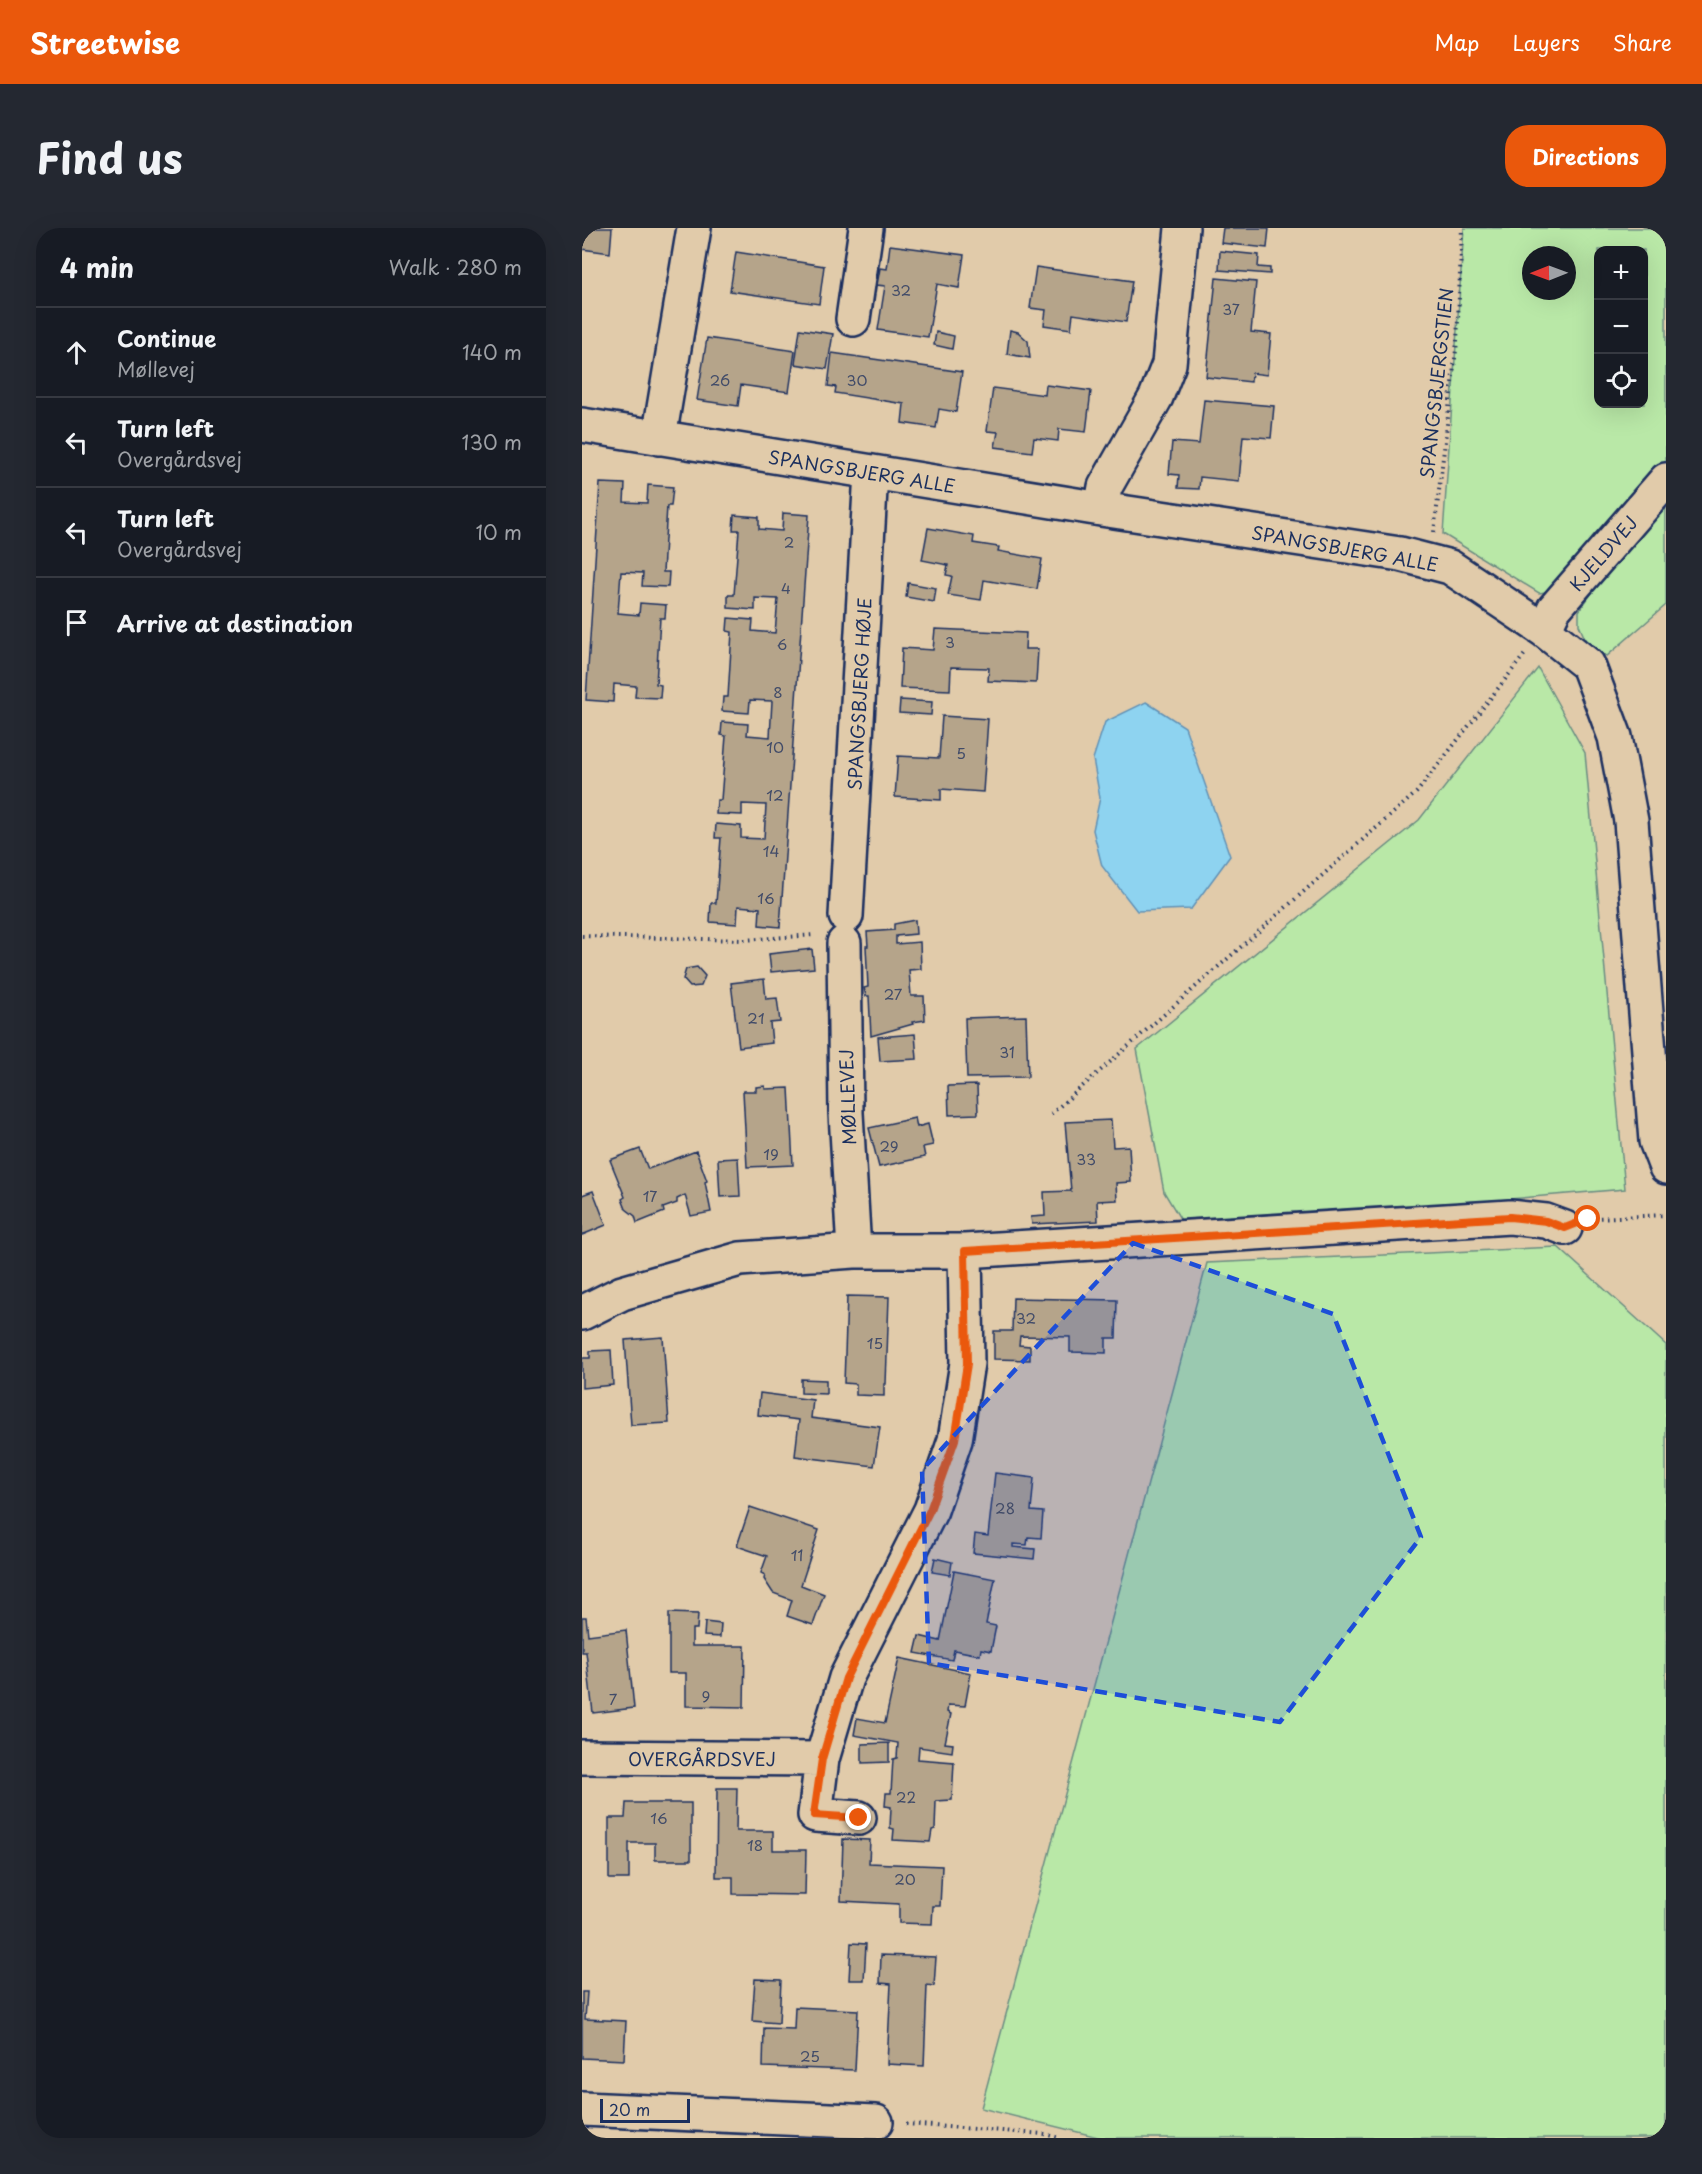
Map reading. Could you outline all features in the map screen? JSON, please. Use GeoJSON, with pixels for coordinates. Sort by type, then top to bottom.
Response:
{"type":"FeatureCollection","features":[{"type":"Feature","properties":{"kind":"street"},"geometry":{"type":"LineString","coordinates":[[659,438],[694,228]]}},
{"type":"Feature","properties":{"kind":"street"},"geometry":{"type":"LineString","coordinates":[[853,319],[866,228]]}},
{"type":"Feature","properties":{"kind":"street"},"geometry":{"type":"LineString","coordinates":[[1101,509],[1105,487],[1156,397],[1168,364],[1182,228]]}},
{"type":"Feature","properties":{"kind":"street","name":"SPANGSBJERG ALLE"},"geometry":{"type":"LineString","coordinates":[[582,425],[1101,509],[1400,554],[1450,567],[1544,630],[1588,665],[1615,737],[1631,821],[1656,1141],[1666,1167]]}},
{"type":"Feature","properties":{"kind":"street","name":"SPANGSBJERG HØJE"},"geometry":{"type":"LineString","coordinates":[[838,931],[872,472]]}},
{"type":"Feature","properties":{"kind":"street","name":"KJELDVEJ"},"geometry":{"type":"LineString","coordinates":[[1544,630],[1554,609],[1666,480]]}},
{"type":"Feature","properties":{"kind":"street","name":"MØLLEVEJ"},"geometry":{"type":"LineString","coordinates":[[838,931],[854,1251]]}},
{"type":"Feature","properties":{"kind":"street"},"geometry":{"type":"LineString","coordinates":[[582,1313],[622,1293],[740,1259],[854,1251],[965,1251],[1510,1217],[1546,1221],[1565,1228]]}},
{"type":"Feature","properties":{"kind":"street"},"geometry":{"type":"LineString","coordinates":[[859,1818],[814,1815],[822,1759],[846,1678],[930,1510],[955,1440],[967,1364],[965,1251]]}},
{"type":"Feature","properties":{"kind":"street","name":"OVERGÅRDSVEJ"},"geometry":{"type":"LineString","coordinates":[[582,1757],[822,1759]]}},
{"type":"Feature","properties":{"kind":"street"},"geometry":{"type":"LineString","coordinates":[[582,2109],[876,2122]]}},
{"type":"Feature","properties":{"kind":"path","name":"SPANGSBJERGSTIEN"},"geometry":{"type":"LineString","coordinates":[[1433,541],[1457,342],[1462,228]]}},
{"type":"Feature","properties":{"kind":"path"},"geometry":{"type":"LineString","coordinates":[[1051,1114],[1417,792],[1544,630]]}},
{"type":"Feature","properties":{"kind":"path"},"geometry":{"type":"LineString","coordinates":[[582,936],[744,940],[838,931]]}},
{"type":"Feature","properties":{"kind":"path"},"geometry":{"type":"LineString","coordinates":[[1565,1228],[1588,1219],[1666,1215]]}},
{"type":"Feature","properties":{"kind":"path"},"geometry":{"type":"LineString","coordinates":[[876,2122],[1044,2134],[1060,2138]]}},
{"type":"Feature","properties":{"kind":"highlighted area"},"geometry":{"type":"Polygon","coordinates":[[[1133,1243],[1333,1314],[1421,1537],[1280,1722],[929,1663],[922,1470],[1133,1243]]]}},
{"type":"Feature","properties":{"kind":"green space"},"geometry":{"type":"Polygon","coordinates":[[[1464,228],[1666,228],[1666,465],[1552,591],[1539,593],[1443,534],[1464,228]]]}},
{"type":"Feature","properties":{"kind":"green space"},"geometry":{"type":"Polygon","coordinates":[[[1666,504],[1666,605],[1607,656],[1589,648],[1579,625],[1579,611],[1606,573],[1666,504]]]}},
{"type":"Feature","properties":{"kind":"green space"},"geometry":{"type":"Polygon","coordinates":[[[1538,668],[1585,753],[1625,1189],[1185,1227],[1164,1192],[1137,1049],[1419,820],[1538,668]]]}},
{"type":"Feature","properties":{"kind":"green space"},"geometry":{"type":"Polygon","coordinates":[[[1558,1247],[1666,1345],[1666,2138],[1102,2138],[981,2108],[1207,1263],[1558,1247]]]}},
{"type":"Feature","properties":{"kind":"water"},"geometry":{"type":"Polygon","coordinates":[[[1146,702],[1185,727],[1230,856],[1191,909],[1137,911],[1102,866],[1093,830],[1100,798],[1093,759],[1105,722],[1146,702]]]}},
{"type":"Feature","properties":{"kind":"building"},"geometry":{"type":"Polygon","coordinates":[[[582,228],[612,228],[610,253],[582,249],[582,228]]]}},
{"type":"Feature","properties":{"kind":"building"},"geometry":{"type":"Polygon","coordinates":[[[1223,228],[1269,228],[1267,248],[1221,243],[1223,228]]]}},
{"type":"Feature","properties":{"kind":"building"},"geometry":{"type":"Polygon","coordinates":[[[890,245],[964,255],[959,288],[937,284],[928,337],[878,330],[885,286],[877,285],[880,268],[887,269],[890,245]]]}},
{"type":"Feature","properties":{"kind":"building"},"geometry":{"type":"Polygon","coordinates":[[[1220,251],[1259,255],[1258,267],[1270,268],[1270,274],[1219,270],[1220,251]]]}},
{"type":"Feature","properties":{"kind":"building"},"geometry":{"type":"Polygon","coordinates":[[[736,252],[824,266],[819,304],[730,291],[736,252]]]}},
{"type":"Feature","properties":{"kind":"building"},"geometry":{"type":"Polygon","coordinates":[[[1036,267],[1132,281],[1126,322],[1073,314],[1071,329],[1044,325],[1046,310],[1030,308],[1036,267]]]}},
{"type":"Feature","properties":{"kind":"building"},"geometry":{"type":"Polygon","coordinates":[[[1216,278],[1256,282],[1251,332],[1271,334],[1267,375],[1252,373],[1251,382],[1206,377],[1216,278]]]}},
{"type":"Feature","properties":{"kind":"building"},"geometry":{"type":"Polygon","coordinates":[[[800,329],[833,334],[827,369],[795,364],[800,329]]]}},
{"type":"Feature","properties":{"kind":"building"},"geometry":{"type":"Polygon","coordinates":[[[1010,330],[1018,332],[1028,341],[1030,358],[1007,354],[1010,330]]]}},
{"type":"Feature","properties":{"kind":"building"},"geometry":{"type":"Polygon","coordinates":[[[936,332],[954,336],[952,349],[934,345],[936,332]]]}},
{"type":"Feature","properties":{"kind":"building"},"geometry":{"type":"Polygon","coordinates":[[[707,338],[795,351],[789,392],[741,385],[738,406],[697,400],[707,338]]]}},
{"type":"Feature","properties":{"kind":"building"},"geometry":{"type":"Polygon","coordinates":[[[832,353],[962,372],[956,412],[939,409],[936,428],[902,423],[904,404],[835,393],[836,387],[828,386],[832,353]]]}},
{"type":"Feature","properties":{"kind":"building"},"geometry":{"type":"Polygon","coordinates":[[[1046,385],[1091,391],[1086,432],[1059,429],[1058,441],[1034,438],[1032,452],[995,447],[998,432],[987,431],[993,388],[1045,395],[1046,385]]]}},
{"type":"Feature","properties":{"kind":"building"},"geometry":{"type":"Polygon","coordinates":[[[1204,400],[1274,406],[1271,438],[1243,436],[1239,481],[1200,477],[1199,489],[1178,488],[1179,475],[1169,474],[1172,442],[1199,444],[1204,400]]]}},
{"type":"Feature","properties":{"kind":"building"},"geometry":{"type":"Polygon","coordinates":[[[600,483],[625,484],[624,502],[647,503],[648,485],[673,487],[671,506],[667,506],[663,572],[669,572],[668,587],[642,586],[643,573],[621,572],[618,613],[639,615],[640,603],[666,605],[665,618],[660,618],[656,684],[661,685],[660,698],[635,697],[636,686],[614,684],[613,702],[586,700],[600,483]]]}},
{"type":"Feature","properties":{"kind":"building"},"geometry":{"type":"Polygon","coordinates":[[[783,513],[809,515],[780,927],[759,925],[760,908],[738,906],[737,924],[710,922],[711,903],[716,903],[721,838],[715,838],[716,824],[741,826],[741,838],[764,839],[766,805],[742,804],[742,815],[716,814],[717,800],[721,800],[726,736],[721,735],[722,722],[748,724],[747,735],[770,737],[772,701],[750,700],[749,713],[722,711],[723,697],[728,697],[732,632],[727,631],[728,618],[753,620],[752,631],[775,633],[778,599],[755,598],[755,610],[728,608],[728,595],[734,595],[739,530],[733,530],[734,515],[759,517],[759,529],[782,531],[783,513]]]}},
{"type":"Feature","properties":{"kind":"building"},"geometry":{"type":"Polygon","coordinates":[[[928,528],[974,536],[973,543],[999,547],[998,551],[1042,559],[1037,589],[984,580],[981,600],[948,595],[952,576],[946,575],[948,565],[922,560],[928,528]]]}},
{"type":"Feature","properties":{"kind":"building"},"geometry":{"type":"Polygon","coordinates":[[[908,583],[936,588],[934,602],[906,597],[908,583]]]}},
{"type":"Feature","properties":{"kind":"building"},"geometry":{"type":"Polygon","coordinates":[[[935,629],[1026,633],[1025,649],[1038,649],[1036,683],[988,681],[989,668],[951,667],[950,690],[900,688],[902,648],[933,650],[935,629]]]}},
{"type":"Feature","properties":{"kind":"building"},"geometry":{"type":"Polygon","coordinates":[[[900,700],[932,702],[931,715],[899,713],[900,700]]]}},
{"type":"Feature","properties":{"kind":"building"},"geometry":{"type":"Polygon","coordinates":[[[942,716],[988,719],[983,792],[941,789],[941,800],[895,797],[898,756],[939,758],[942,716]]]}},
{"type":"Feature","properties":{"kind":"building"},"geometry":{"type":"Polygon","coordinates":[[[915,920],[916,934],[896,936],[896,944],[920,942],[921,969],[909,970],[911,996],[924,996],[925,1020],[871,1036],[869,996],[866,996],[864,988],[868,987],[867,932],[894,930],[894,924],[915,920]]]}},
{"type":"Feature","properties":{"kind":"building"},"geometry":{"type":"Polygon","coordinates":[[[812,949],[814,968],[771,972],[769,954],[812,949]]]}},
{"type":"Feature","properties":{"kind":"building"},"geometry":{"type":"Polygon","coordinates":[[[697,967],[705,976],[701,986],[690,987],[683,979],[686,969],[697,967]]]}},
{"type":"Feature","properties":{"kind":"building"},"geometry":{"type":"Polygon","coordinates":[[[764,979],[766,999],[777,998],[780,1022],[770,1023],[772,1043],[739,1047],[731,983],[764,979]]]}},
{"type":"Feature","properties":{"kind":"building"},"geometry":{"type":"Polygon","coordinates":[[[1026,1016],[1028,1077],[967,1078],[965,1018],[1026,1016]]]}},
{"type":"Feature","properties":{"kind":"building"},"geometry":{"type":"Polygon","coordinates":[[[915,1034],[917,1059],[880,1061],[878,1037],[915,1034]]]}},
{"type":"Feature","properties":{"kind":"building"},"geometry":{"type":"Polygon","coordinates":[[[977,1085],[978,1114],[949,1115],[948,1086],[977,1085]]]}},
{"type":"Feature","properties":{"kind":"building"},"geometry":{"type":"Polygon","coordinates":[[[765,1086],[765,1089],[789,1088],[793,1165],[747,1167],[743,1091],[756,1091],[756,1087],[765,1086]]]}},
{"type":"Feature","properties":{"kind":"building"},"geometry":{"type":"Polygon","coordinates":[[[915,1118],[917,1127],[928,1124],[933,1145],[923,1147],[925,1157],[879,1167],[869,1128],[915,1118]]]}},
{"type":"Feature","properties":{"kind":"building"},"geometry":{"type":"Polygon","coordinates":[[[1111,1120],[1113,1147],[1129,1146],[1131,1182],[1116,1183],[1117,1200],[1097,1201],[1098,1221],[1032,1224],[1031,1217],[1045,1216],[1044,1192],[1071,1191],[1065,1122],[1111,1120]]]}},
{"type":"Feature","properties":{"kind":"building"},"geometry":{"type":"Polygon","coordinates":[[[640,1149],[648,1169],[696,1151],[707,1181],[705,1182],[711,1212],[691,1216],[685,1195],[677,1199],[677,1203],[663,1208],[664,1212],[637,1223],[635,1216],[626,1209],[622,1199],[625,1197],[610,1160],[640,1149]]]}},
{"type":"Feature","properties":{"kind":"building"},"geometry":{"type":"Polygon","coordinates":[[[738,1158],[740,1196],[720,1197],[718,1159],[738,1158]]]}},
{"type":"Feature","properties":{"kind":"building"},"geometry":{"type":"Polygon","coordinates":[[[593,1191],[606,1225],[582,1235],[582,1195],[593,1191]]]}},
{"type":"Feature","properties":{"kind":"building"},"geometry":{"type":"Polygon","coordinates":[[[847,1296],[889,1297],[884,1396],[856,1395],[856,1384],[844,1383],[847,1296]]]}},
{"type":"Feature","properties":{"kind":"building"},"geometry":{"type":"Polygon","coordinates":[[[1013,1298],[1117,1300],[1116,1338],[1106,1338],[1106,1353],[1070,1352],[1070,1337],[1020,1336],[1019,1345],[1030,1346],[1030,1360],[994,1359],[994,1331],[1012,1331],[1013,1298]]]}},
{"type":"Feature","properties":{"kind":"building"},"geometry":{"type":"Polygon","coordinates":[[[663,1337],[669,1423],[631,1425],[625,1340],[663,1337]]]}},
{"type":"Feature","properties":{"kind":"building"},"geometry":{"type":"Polygon","coordinates":[[[611,1350],[613,1385],[582,1388],[582,1358],[590,1358],[590,1351],[611,1350]]]}},
{"type":"Feature","properties":{"kind":"building"},"geometry":{"type":"Polygon","coordinates":[[[801,1379],[826,1380],[826,1394],[801,1393],[801,1379]]]}},
{"type":"Feature","properties":{"kind":"building"},"geometry":{"type":"Polygon","coordinates":[[[760,1393],[813,1400],[811,1418],[880,1427],[874,1466],[795,1456],[799,1420],[758,1415],[760,1393]]]}},
{"type":"Feature","properties":{"kind":"building"},"geometry":{"type":"Polygon","coordinates":[[[995,1473],[1034,1478],[1031,1511],[1043,1512],[1041,1538],[1028,1537],[1027,1545],[1013,1544],[1013,1547],[1035,1549],[1034,1559],[973,1553],[975,1534],[988,1536],[995,1473]]]}},
{"type":"Feature","properties":{"kind":"building"},"geometry":{"type":"Polygon","coordinates":[[[750,1507],[819,1530],[801,1585],[824,1594],[813,1625],[787,1616],[792,1600],[773,1593],[764,1579],[765,1575],[761,1573],[767,1556],[737,1546],[750,1507]]]}},
{"type":"Feature","properties":{"kind":"building"},"geometry":{"type":"Polygon","coordinates":[[[935,1558],[952,1562],[950,1575],[932,1572],[935,1558]]]}},
{"type":"Feature","properties":{"kind":"building"},"geometry":{"type":"Polygon","coordinates":[[[954,1571],[995,1579],[986,1624],[996,1626],[991,1651],[981,1649],[980,1655],[954,1650],[952,1660],[915,1653],[919,1636],[940,1641],[954,1571]]]}},
{"type":"Feature","properties":{"kind":"building"},"geometry":{"type":"Polygon","coordinates":[[[669,1613],[698,1614],[697,1629],[692,1629],[692,1646],[745,1646],[744,1707],[686,1706],[686,1673],[669,1673],[669,1613]]]}},
{"type":"Feature","properties":{"kind":"building"},"geometry":{"type":"Polygon","coordinates":[[[582,1617],[586,1617],[588,1635],[626,1630],[634,1708],[593,1713],[586,1652],[582,1652],[582,1617]]]}},
{"type":"Feature","properties":{"kind":"building"},"geometry":{"type":"Polygon","coordinates":[[[705,1622],[721,1624],[720,1637],[704,1636],[705,1622]]]}},
{"type":"Feature","properties":{"kind":"building"},"geometry":{"type":"Polygon","coordinates":[[[899,1658],[971,1673],[965,1706],[948,1705],[947,1712],[951,1714],[945,1743],[953,1744],[952,1752],[919,1747],[918,1759],[954,1762],[952,1800],[936,1801],[935,1829],[932,1830],[930,1842],[893,1840],[894,1829],[890,1828],[891,1807],[885,1806],[886,1793],[891,1793],[893,1759],[897,1758],[898,1743],[854,1735],[857,1718],[885,1723],[899,1658]]]}},
{"type":"Feature","properties":{"kind":"building"},"geometry":{"type":"Polygon","coordinates":[[[889,1743],[889,1762],[862,1763],[862,1744],[889,1743]]]}},
{"type":"Feature","properties":{"kind":"building"},"geometry":{"type":"Polygon","coordinates":[[[717,1788],[737,1788],[736,1831],[773,1831],[773,1850],[806,1850],[805,1895],[733,1894],[733,1877],[716,1877],[717,1788]]]}},
{"type":"Feature","properties":{"kind":"building"},"geometry":{"type":"Polygon","coordinates":[[[626,1803],[691,1803],[691,1860],[655,1860],[655,1843],[629,1843],[629,1879],[609,1879],[609,1818],[625,1818],[626,1803]]]}},
{"type":"Feature","properties":{"kind":"building"},"geometry":{"type":"Polygon","coordinates":[[[843,1839],[870,1840],[869,1863],[942,1866],[940,1906],[933,1906],[932,1924],[899,1923],[899,1904],[841,1901],[843,1839]]]}},
{"type":"Feature","properties":{"kind":"building"},"geometry":{"type":"Polygon","coordinates":[[[851,1943],[866,1944],[864,1980],[849,1980],[851,1943]]]}},
{"type":"Feature","properties":{"kind":"building"},"geometry":{"type":"Polygon","coordinates":[[[881,1955],[936,1957],[934,1986],[927,1985],[924,2066],[887,2064],[891,1984],[880,1983],[881,1955]]]}},
{"type":"Feature","properties":{"kind":"building"},"geometry":{"type":"Polygon","coordinates":[[[755,1979],[781,1980],[779,2023],[752,2021],[755,1979]]]}},
{"type":"Feature","properties":{"kind":"building"},"geometry":{"type":"Polygon","coordinates":[[[582,1992],[587,1992],[585,2019],[626,2021],[624,2060],[582,2058],[582,1992]]]}},
{"type":"Feature","properties":{"kind":"building"},"geometry":{"type":"Polygon","coordinates":[[[795,2007],[858,2010],[855,2070],[763,2067],[764,2028],[794,2029],[795,2007]]]}},
{"type":"Feature","properties":{"kind":"route"},"geometry":{"type":"LineString","coordinates":[[859,1818],[814,1815],[822,1759],[846,1678],[930,1510],[955,1440],[967,1364],[965,1251],[1510,1217],[1546,1221],[1565,1228],[1588,1219]]}}]}
